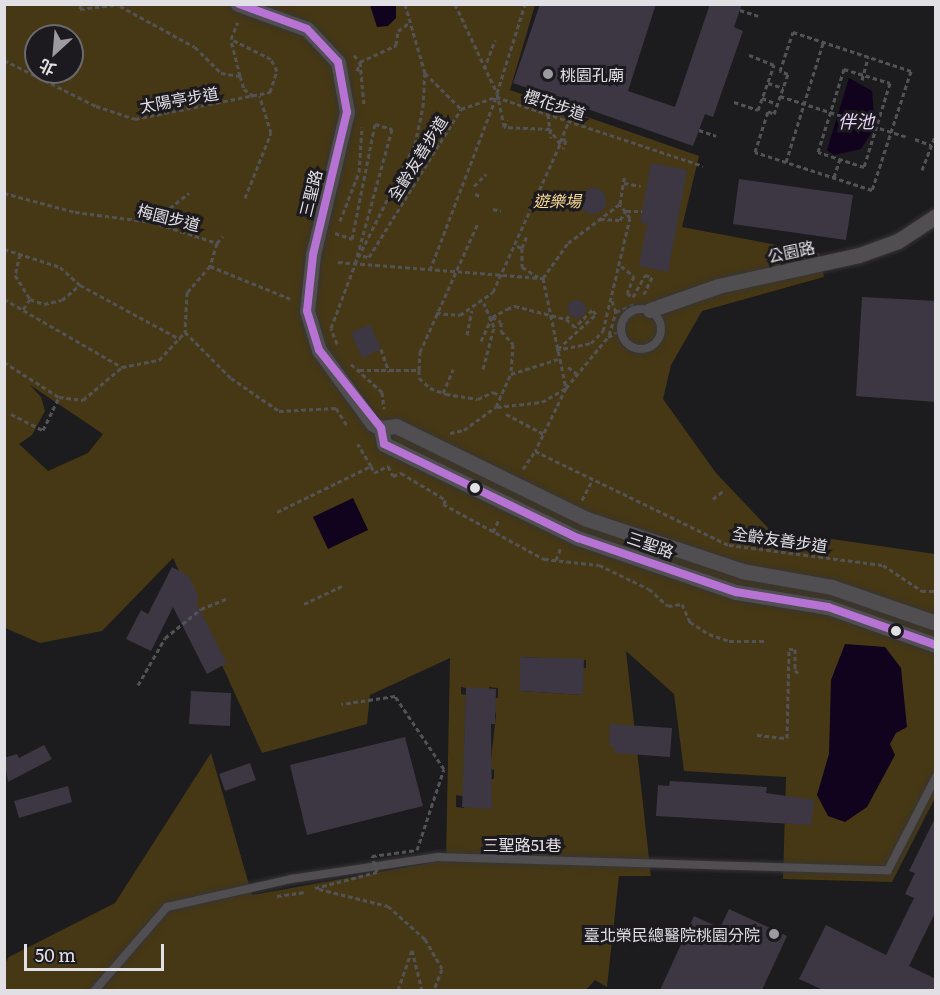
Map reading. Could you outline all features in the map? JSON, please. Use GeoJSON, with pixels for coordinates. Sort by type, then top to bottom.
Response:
{"type":"FeatureCollection","features":[{"type":"Feature","properties":{"kind":"street","name":"三聖路"},"geometry":{"type":"LineString","coordinates":[[238,4],[307,29],[338,62],[346,112],[312,255],[307,311],[319,350],[381,428],[384,444],[578,538],[736,592],[828,607],[936,645]]}},
{"type":"Feature","properties":{"kind":"street","name":"公園路"},"geometry":{"type":"LineString","coordinates":[[645,305],[718,286],[859,255],[898,242],[936,216]]}},
{"type":"Feature","properties":{"kind":"street","name":"三聖路"},"geometry":{"type":"LineString","coordinates":[[381,428],[396,426],[587,519],[741,571],[832,587],[936,622]]}},
{"type":"Feature","properties":{"kind":"lane"},"geometry":{"type":"LineString","coordinates":[[621,330],[632,347],[651,346],[661,327],[645,305]]}},
{"type":"Feature","properties":{"kind":"lane","name":"公園路"},"geometry":{"type":"LineString","coordinates":[[621,330],[630,312],[645,305]]}},
{"type":"Feature","properties":{"kind":"lane","name":"三聖路51巷"},"geometry":{"type":"LineString","coordinates":[[95,990],[166,907],[291,879],[439,857],[888,870],[936,777]]}},
{"type":"Feature","properties":{"kind":"path"},"geometry":{"type":"LineString","coordinates":[[81,4],[81,9],[121,5],[195,47],[221,73],[240,76]]}},
{"type":"Feature","properties":{"kind":"path","name":"全齡友善步道"},"geometry":{"type":"LineString","coordinates":[[354,264],[363,256],[415,144],[425,73],[405,4]]}},
{"type":"Feature","properties":{"kind":"path"},"geometry":{"type":"LineString","coordinates":[[455,4],[496,95],[504,127]]}},
{"type":"Feature","properties":{"kind":"path"},"geometry":{"type":"LineString","coordinates":[[430,270],[496,95],[525,4]]}},
{"type":"Feature","properties":{"kind":"path"},"geometry":{"type":"LineString","coordinates":[[740,9],[758,16]]}},
{"type":"Feature","properties":{"kind":"path"},"geometry":{"type":"LineString","coordinates":[[238,22],[231,39],[240,76],[244,89],[258,97],[271,133],[245,198]]}},
{"type":"Feature","properties":{"kind":"path"},"geometry":{"type":"LineString","coordinates":[[360,62],[396,45],[398,31],[409,23]]}},
{"type":"Feature","properties":{"kind":"path"},"geometry":{"type":"LineString","coordinates":[[793,33],[823,42],[911,71],[872,190],[755,152],[768,111],[774,114],[788,74],[780,71],[793,33]]}},
{"type":"Feature","properties":{"kind":"path"},"geometry":{"type":"LineString","coordinates":[[231,39],[271,59],[277,71],[270,92],[258,97]]}},
{"type":"Feature","properties":{"kind":"path"},"geometry":{"type":"LineString","coordinates":[[484,71],[495,40]]}},
{"type":"Feature","properties":{"kind":"path"},"geometry":{"type":"LineString","coordinates":[[786,162],[823,42]]}},
{"type":"Feature","properties":{"kind":"path"},"geometry":{"type":"LineString","coordinates":[[346,46],[360,62],[363,113]]}},
{"type":"Feature","properties":{"kind":"path"},"geometry":{"type":"LineString","coordinates":[[734,102],[758,110],[774,65],[749,55]]}},
{"type":"Feature","properties":{"kind":"path"},"geometry":{"type":"LineString","coordinates":[[862,80],[868,57]]}},
{"type":"Feature","properties":{"kind":"path","name":"太陽亭步道"},"geometry":{"type":"LineString","coordinates":[[4,60],[114,114],[135,119],[258,97]]}},
{"type":"Feature","properties":{"kind":"path"},"geometry":{"type":"LineString","coordinates":[[844,69],[864,74],[890,84],[864,167],[818,152],[844,69]]}},
{"type":"Feature","properties":{"kind":"path"},"geometry":{"type":"LineString","coordinates":[[425,73],[461,109]]}},
{"type":"Feature","properties":{"kind":"path"},"geometry":{"type":"LineString","coordinates":[[767,83],[783,88]]}},
{"type":"Feature","properties":{"kind":"path","name":"全齡友善步道"},"geometry":{"type":"LineString","coordinates":[[363,256],[369,257],[461,109],[496,95]]}},
{"type":"Feature","properties":{"kind":"path","name":"櫻花步道"},"geometry":{"type":"LineString","coordinates":[[496,95],[703,166]]}},
{"type":"Feature","properties":{"kind":"path"},"geometry":{"type":"LineString","coordinates":[[780,96],[907,137]]}},
{"type":"Feature","properties":{"kind":"path"},"geometry":{"type":"LineString","coordinates":[[762,97],[777,104]]}},
{"type":"Feature","properties":{"kind":"path"},"geometry":{"type":"LineString","coordinates":[[548,114],[551,138]]}},
{"type":"Feature","properties":{"kind":"path"},"geometry":{"type":"LineString","coordinates":[[504,127],[508,120]]}},
{"type":"Feature","properties":{"kind":"path"},"geometry":{"type":"LineString","coordinates":[[543,278],[522,267],[520,247],[569,121]]}},
{"type":"Feature","properties":{"kind":"path","name":"全齡友善步道"},"geometry":{"type":"LineString","coordinates":[[354,264],[392,129],[375,124],[352,239],[334,235],[359,172],[362,125]]}},
{"type":"Feature","properties":{"kind":"path"},"geometry":{"type":"LineString","coordinates":[[504,127],[550,129]]}},
{"type":"Feature","properties":{"kind":"path"},"geometry":{"type":"LineString","coordinates":[[550,129],[560,144]]}},
{"type":"Feature","properties":{"kind":"path"},"geometry":{"type":"LineString","coordinates":[[699,130],[716,136]]}},
{"type":"Feature","properties":{"kind":"path"},"geometry":{"type":"LineString","coordinates":[[922,170],[936,134]]}},
{"type":"Feature","properties":{"kind":"path"},"geometry":{"type":"LineString","coordinates":[[561,139],[566,140],[563,148]]}},
{"type":"Feature","properties":{"kind":"path"},"geometry":{"type":"LineString","coordinates":[[915,140],[932,145]]}},
{"type":"Feature","properties":{"kind":"path"},"geometry":{"type":"LineString","coordinates":[[834,177],[840,159]]}},
{"type":"Feature","properties":{"kind":"path"},"geometry":{"type":"LineString","coordinates":[[474,186],[486,174]]}},
{"type":"Feature","properties":{"kind":"path"},"geometry":{"type":"LineString","coordinates":[[566,388],[556,350],[543,278],[568,243],[620,204],[625,174]]}},
{"type":"Feature","properties":{"kind":"path"},"geometry":{"type":"LineString","coordinates":[[624,183],[641,186]]}},
{"type":"Feature","properties":{"kind":"path","name":"梅園步道"},"geometry":{"type":"LineString","coordinates":[[4,193],[75,212],[152,222],[217,243],[210,266]]}},
{"type":"Feature","properties":{"kind":"path"},"geometry":{"type":"LineString","coordinates":[[152,222],[189,193]]}},
{"type":"Feature","properties":{"kind":"path"},"geometry":{"type":"LineString","coordinates":[[475,194],[480,196]]}},
{"type":"Feature","properties":{"kind":"path"},"geometry":{"type":"LineString","coordinates":[[556,350],[591,343],[603,331],[621,266],[630,218],[620,204]]}},
{"type":"Feature","properties":{"kind":"path"},"geometry":{"type":"LineString","coordinates":[[493,209],[501,211]]}},
{"type":"Feature","properties":{"kind":"path"},"geometry":{"type":"LineString","coordinates":[[626,211],[642,211]]}},
{"type":"Feature","properties":{"kind":"path"},"geometry":{"type":"LineString","coordinates":[[600,219],[620,220],[626,211]]}},
{"type":"Feature","properties":{"kind":"path"},"geometry":{"type":"LineString","coordinates":[[478,223],[420,352],[419,370],[424,383],[443,393],[478,399],[493,392],[501,396]]}},
{"type":"Feature","properties":{"kind":"path"},"geometry":{"type":"LineString","coordinates":[[436,313],[450,316],[472,310],[484,303],[503,278],[527,235]]}},
{"type":"Feature","properties":{"kind":"path"},"geometry":{"type":"LineString","coordinates":[[217,243],[223,236]]}},
{"type":"Feature","properties":{"kind":"path"},"geometry":{"type":"LineString","coordinates":[[4,249],[60,267],[80,285],[180,339]]}},
{"type":"Feature","properties":{"kind":"path"},"geometry":{"type":"LineString","coordinates":[[20,254],[15,276],[30,299],[44,304],[62,300],[80,285]]}},
{"type":"Feature","properties":{"kind":"path"},"geometry":{"type":"LineString","coordinates":[[338,262],[503,278],[543,278]]}},
{"type":"Feature","properties":{"kind":"path"},"geometry":{"type":"LineString","coordinates":[[340,353],[331,328],[354,264]]}},
{"type":"Feature","properties":{"kind":"path"},"geometry":{"type":"LineString","coordinates":[[4,362],[59,397],[83,400],[122,366],[159,360],[180,339],[185,332],[187,292],[210,266],[291,299]]}},
{"type":"Feature","properties":{"kind":"path"},"geometry":{"type":"LineString","coordinates":[[616,312],[645,305],[652,277],[645,274],[633,297],[627,293],[634,276],[621,266]]}},
{"type":"Feature","properties":{"kind":"path"},"geometry":{"type":"LineString","coordinates":[[4,299],[122,366]]}},
{"type":"Feature","properties":{"kind":"path"},"geometry":{"type":"LineString","coordinates":[[22,311],[30,299]]}},
{"type":"Feature","properties":{"kind":"path"},"geometry":{"type":"LineString","coordinates":[[608,337],[616,312],[612,300]]}},
{"type":"Feature","properties":{"kind":"path"},"geometry":{"type":"LineString","coordinates":[[480,420],[496,407],[511,374],[513,344],[501,331],[501,322],[492,317],[484,303]]}},
{"type":"Feature","properties":{"kind":"path"},"geometry":{"type":"LineString","coordinates":[[481,341],[492,317],[515,306],[566,319],[575,327],[592,310],[596,314],[556,350]]}},
{"type":"Feature","properties":{"kind":"path"},"geometry":{"type":"LineString","coordinates":[[467,335],[472,310]]}},
{"type":"Feature","properties":{"kind":"path"},"geometry":{"type":"LineString","coordinates":[[566,319],[570,315]]}},
{"type":"Feature","properties":{"kind":"path"},"geometry":{"type":"LineString","coordinates":[[483,369],[490,346],[492,317]]}},
{"type":"Feature","properties":{"kind":"path"},"geometry":{"type":"LineString","coordinates":[[522,471],[535,451],[566,388],[608,337],[621,330]]}},
{"type":"Feature","properties":{"kind":"path"},"geometry":{"type":"LineString","coordinates":[[185,332],[231,378],[279,411],[336,408],[348,427]]}},
{"type":"Feature","properties":{"kind":"path"},"geometry":{"type":"LineString","coordinates":[[381,350],[389,372]]}},
{"type":"Feature","properties":{"kind":"path"},"geometry":{"type":"LineString","coordinates":[[346,358],[382,392],[381,428]]}},
{"type":"Feature","properties":{"kind":"path"},"geometry":{"type":"LineString","coordinates":[[511,374],[558,359]]}},
{"type":"Feature","properties":{"kind":"path"},"geometry":{"type":"LineString","coordinates":[[568,367],[577,374]]}},
{"type":"Feature","properties":{"kind":"path"},"geometry":{"type":"LineString","coordinates":[[443,393],[453,369]]}},
{"type":"Feature","properties":{"kind":"path"},"geometry":{"type":"LineString","coordinates":[[357,370],[389,372],[419,370]]}},
{"type":"Feature","properties":{"kind":"path"},"geometry":{"type":"LineString","coordinates":[[496,407],[542,402],[566,388]]}},
{"type":"Feature","properties":{"kind":"path"},"geometry":{"type":"LineString","coordinates":[[10,414],[43,430],[59,397]]}},
{"type":"Feature","properties":{"kind":"path"},"geometry":{"type":"LineString","coordinates":[[506,414],[544,434]]}},
{"type":"Feature","properties":{"kind":"path"},"geometry":{"type":"LineString","coordinates":[[358,444],[374,473],[388,466],[393,476],[401,473],[493,532],[544,559],[599,565],[649,589],[668,606],[682,604],[690,621],[709,634],[729,641],[766,641]]}},
{"type":"Feature","properties":{"kind":"path","name":"全齡友善步道"},"geometry":{"type":"LineString","coordinates":[[535,451],[729,545],[883,565],[928,591],[936,591]]}},
{"type":"Feature","properties":{"kind":"path"},"geometry":{"type":"LineString","coordinates":[[277,512],[370,466]]}},
{"type":"Feature","properties":{"kind":"path"},"geometry":{"type":"LineString","coordinates":[[582,500],[592,480]]}},
{"type":"Feature","properties":{"kind":"path"},"geometry":{"type":"LineString","coordinates":[[714,499],[723,491]]}},
{"type":"Feature","properties":{"kind":"path"},"geometry":{"type":"LineString","coordinates":[[493,532],[499,519]]}},
{"type":"Feature","properties":{"kind":"path"},"geometry":{"type":"LineString","coordinates":[[556,560],[561,548]]}},
{"type":"Feature","properties":{"kind":"path"},"geometry":{"type":"LineString","coordinates":[[304,604],[344,585]]}},
{"type":"Feature","properties":{"kind":"path"},"geometry":{"type":"LineString","coordinates":[[138,685],[165,638],[201,609],[228,598]]}},
{"type":"Feature","properties":{"kind":"path"},"geometry":{"type":"LineString","coordinates":[[757,735],[787,738],[789,649],[795,649],[795,670],[800,675]]}},
{"type":"Feature","properties":{"kind":"path"},"geometry":{"type":"LineString","coordinates":[[342,704],[395,696],[444,769],[417,849],[372,856],[377,872],[315,888],[388,906],[425,939],[442,969],[434,990]]}},
{"type":"Feature","properties":{"kind":"path"},"geometry":{"type":"LineString","coordinates":[[398,990],[412,950],[422,990]]}},
{"type":"Feature","properties":{"kind":"green space","name":"遊樂場"},"geometry":{"type":"Polygon","coordinates":[[[5,5],[535,5],[510,90],[699,156],[682,227],[819,253],[824,277],[702,311],[671,365],[663,399],[716,473],[770,530],[935,554],[935,798],[892,882],[783,879],[786,777],[684,771],[674,694],[626,651],[651,876],[619,876],[607,987],[595,980],[586,990],[5,990],[5,963],[9,957],[115,903],[211,753],[252,895],[446,860],[450,658],[370,695],[367,724],[262,753],[173,558],[102,631],[40,643],[5,628],[5,5]],[[30,385],[41,397],[45,411],[32,435],[19,444],[48,471],[88,453],[103,434],[30,385]],[[520,657],[521,691],[583,695],[581,668],[586,668],[586,660],[520,657]],[[461,687],[461,694],[466,695],[463,796],[456,795],[456,807],[464,808],[465,803],[492,808],[489,779],[494,779],[494,770],[490,769],[496,715],[492,698],[498,698],[498,688],[489,687],[489,693],[461,687]]]}},
{"type":"Feature","properties":{"kind":"water"},"geometry":{"type":"Polygon","coordinates":[[[370,5],[396,5],[396,18],[388,26],[377,27],[370,5]]]}},
{"type":"Feature","properties":{"kind":"water","name":"伴池"},"geometry":{"type":"Polygon","coordinates":[[[849,78],[872,91],[875,127],[861,149],[834,155],[827,150],[849,78]]]}},
{"type":"Feature","properties":{"kind":"water"},"geometry":{"type":"Polygon","coordinates":[[[353,498],[368,530],[328,549],[313,517],[353,498]]]}},
{"type":"Feature","properties":{"kind":"water"},"geometry":{"type":"Polygon","coordinates":[[[845,644],[885,647],[901,668],[907,727],[896,733],[890,744],[895,755],[867,807],[845,822],[828,816],[817,795],[829,754],[831,680],[845,644]]]}},
{"type":"Feature","properties":{"kind":"building","name":"桃園孔廟"},"geometry":{"type":"Polygon","coordinates":[[[540,4],[656,4],[628,91],[675,107],[710,4],[742,4],[734,27],[743,31],[713,117],[705,114],[693,146],[513,83],[540,4]]]}},
{"type":"Feature","properties":{"kind":"building"},"geometry":{"type":"Polygon","coordinates":[[[651,163],[687,170],[668,272],[639,266],[647,224],[640,222],[651,163]]]}},
{"type":"Feature","properties":{"kind":"building"},"geometry":{"type":"Polygon","coordinates":[[[739,179],[853,195],[846,240],[733,224],[739,179]]]}},
{"type":"Feature","properties":{"kind":"building"},"geometry":{"type":"Polygon","coordinates":[[[593,188],[603,191],[606,201],[603,211],[593,214],[583,211],[580,201],[583,191],[593,188]]]}},
{"type":"Feature","properties":{"kind":"building"},"geometry":{"type":"Polygon","coordinates":[[[862,297],[936,301],[936,402],[856,396],[862,297]]]}},
{"type":"Feature","properties":{"kind":"building"},"geometry":{"type":"Polygon","coordinates":[[[577,300],[583,303],[586,309],[583,315],[577,318],[571,315],[568,309],[571,303],[577,300]]]}},
{"type":"Feature","properties":{"kind":"building"},"geometry":{"type":"Polygon","coordinates":[[[370,324],[381,349],[362,358],[351,333],[370,324]]]}},
{"type":"Feature","properties":{"kind":"building"},"geometry":{"type":"Polygon","coordinates":[[[172,567],[189,576],[199,598],[196,603],[227,663],[207,674],[173,607],[151,651],[126,639],[141,610],[148,614],[172,567]]]}},
{"type":"Feature","properties":{"kind":"building"},"geometry":{"type":"Polygon","coordinates":[[[520,657],[584,659],[583,695],[520,691],[520,657]]]}},
{"type":"Feature","properties":{"kind":"building"},"geometry":{"type":"Polygon","coordinates":[[[466,687],[496,689],[495,724],[491,724],[492,809],[462,807],[466,687]]]}},
{"type":"Feature","properties":{"kind":"building"},"geometry":{"type":"Polygon","coordinates":[[[191,691],[231,693],[230,726],[189,724],[191,691]]]}},
{"type":"Feature","properties":{"kind":"building"},"geometry":{"type":"Polygon","coordinates":[[[610,724],[672,728],[670,757],[614,753],[615,746],[609,746],[610,724]]]}},
{"type":"Feature","properties":{"kind":"building"},"geometry":{"type":"Polygon","coordinates":[[[405,737],[423,806],[307,835],[290,765],[405,737]]]}},
{"type":"Feature","properties":{"kind":"building"},"geometry":{"type":"Polygon","coordinates":[[[44,745],[52,759],[8,782],[4,758],[17,754],[19,758],[44,745]]]}},
{"type":"Feature","properties":{"kind":"building"},"geometry":{"type":"Polygon","coordinates":[[[250,763],[256,780],[225,791],[219,774],[250,763]]]}},
{"type":"Feature","properties":{"kind":"building"},"geometry":{"type":"Polygon","coordinates":[[[670,781],[767,787],[766,793],[814,800],[811,825],[656,816],[658,785],[669,786],[670,781]]]}},
{"type":"Feature","properties":{"kind":"building"},"geometry":{"type":"Polygon","coordinates":[[[68,786],[72,802],[19,818],[14,801],[68,786]]]}},
{"type":"Feature","properties":{"kind":"building"},"geometry":{"type":"Polygon","coordinates":[[[936,816],[936,911],[909,966],[936,979],[936,990],[823,990],[799,979],[826,925],[886,955],[914,898],[905,894],[915,873],[909,871],[936,816]]]}},
{"type":"Feature","properties":{"kind":"building"},"geometry":{"type":"Polygon","coordinates":[[[729,909],[787,936],[762,990],[660,990],[694,916],[720,928],[729,909]]]}},
{"type":"Feature","properties":{"kind":"transit line"},"geometry":{"type":"LineString","coordinates":[[239,4],[307,29],[338,62],[347,112],[313,255],[307,311],[319,350],[381,428],[384,444],[578,538],[736,592],[828,607],[936,645]]}},
{"type":"Feature","properties":{"kind":"place","name":"桃園孔廟"},"geometry":{"type":"Point","coordinates":[548,74]}},
{"type":"Feature","properties":{"kind":"place","name":"臺北榮民總醫院桃園分院"},"geometry":{"type":"Point","coordinates":[774,934]}}]}
